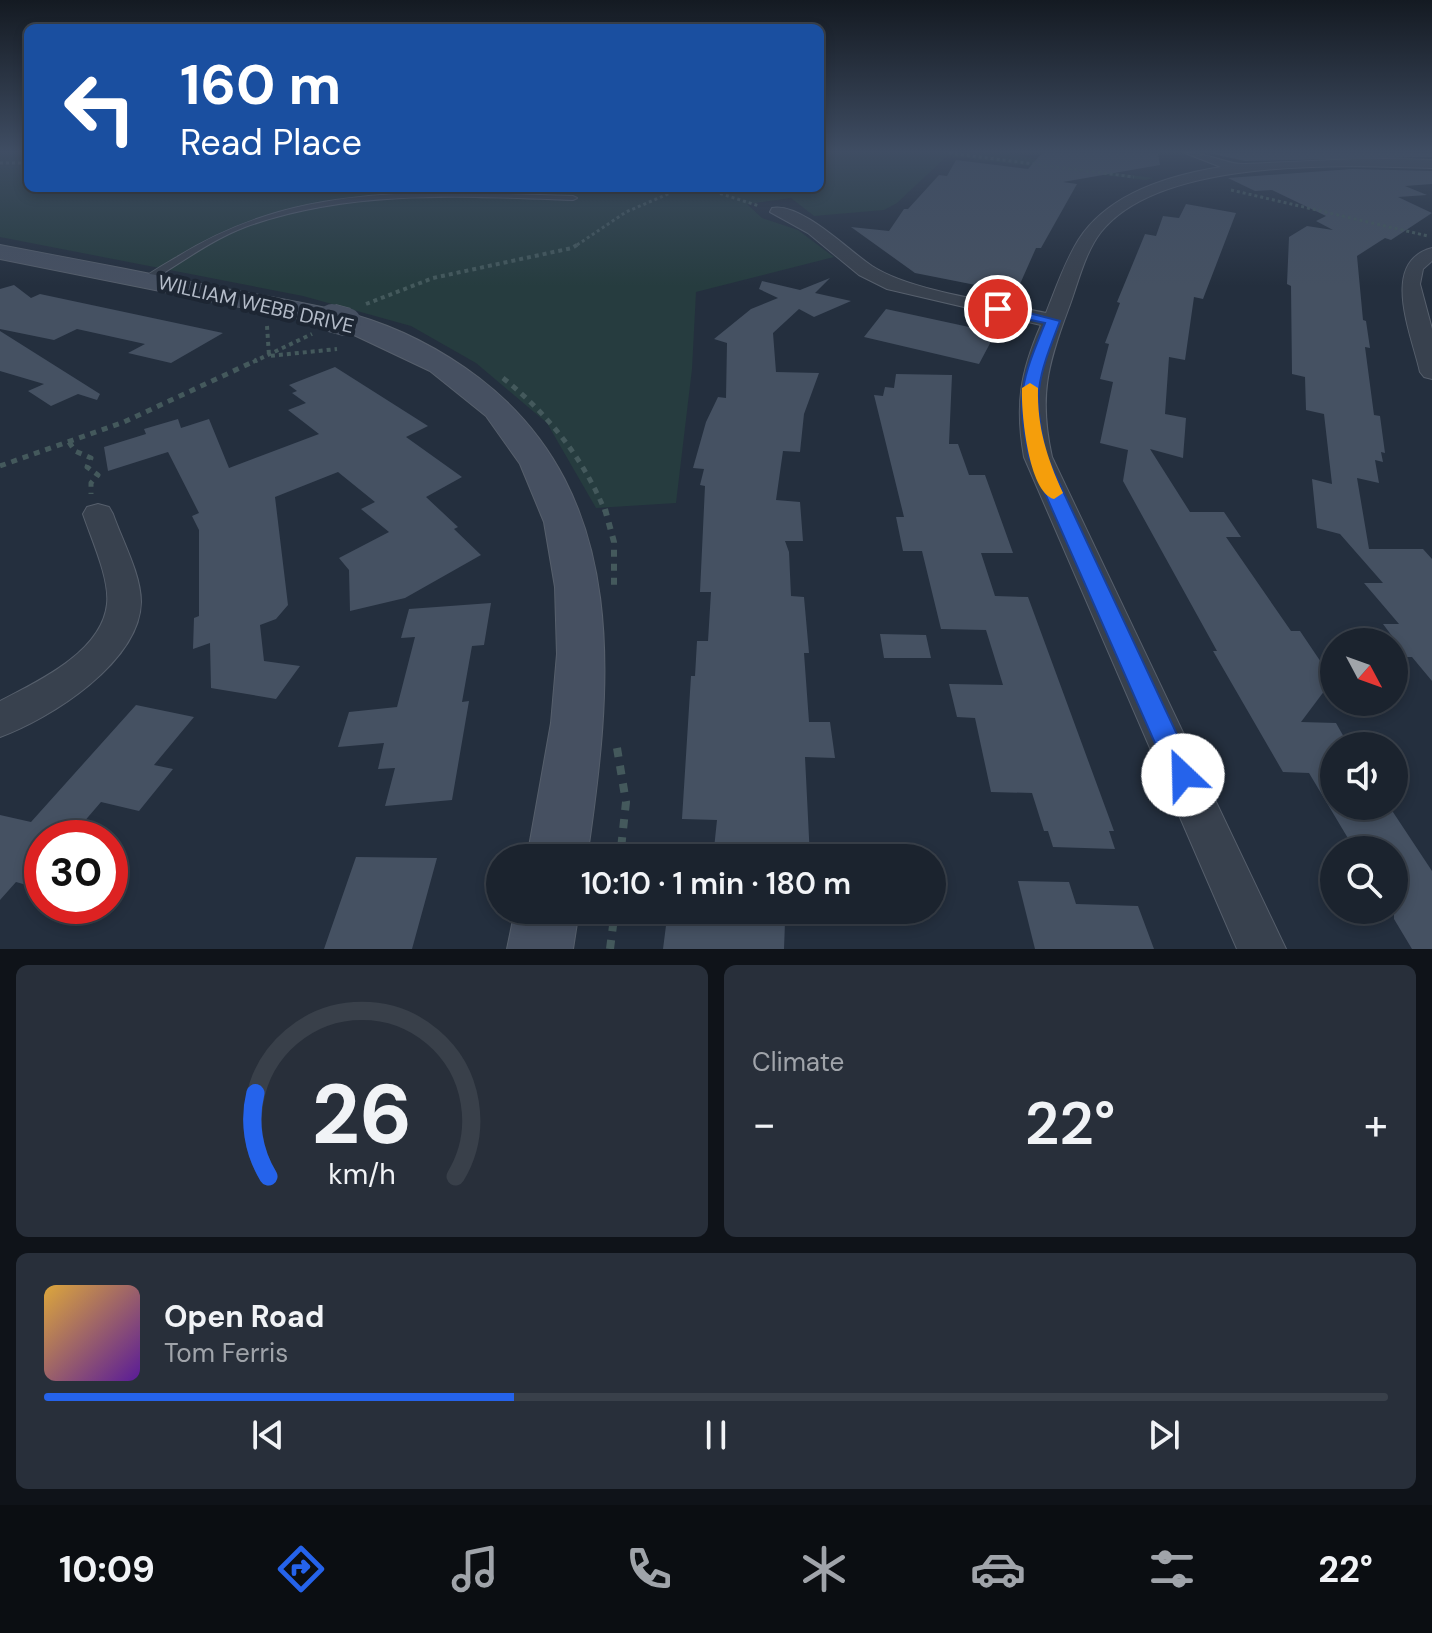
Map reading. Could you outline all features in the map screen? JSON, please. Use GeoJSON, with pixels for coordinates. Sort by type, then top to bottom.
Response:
{"type":"FeatureCollection","features":[{"type":"Feature","properties":{"kind":"main road","name":"WILLIAM WEBB DRIVE"},"geometry":{"type":"LineString","coordinates":[[0,252],[146,280],[343,329],[421,352],[485,397],[521,436],[537,460],[563,516],[579,587],[583,677],[577,746],[560,844]]}},
{"type":"Feature","properties":{"kind":"main road"},"geometry":{"type":"LineString","coordinates":[[540,949],[544,924]]}},
{"type":"Feature","properties":{"kind":"street"},"geometry":{"type":"LineString","coordinates":[[1138,197],[1103,220],[1086,239],[1036,364],[1028,396],[1029,415],[1038,457],[1262,949]]}},
{"type":"Feature","properties":{"kind":"street"},"geometry":{"type":"LineString","coordinates":[[778,212],[814,229],[866,271],[894,285],[1053,321]]}},
{"type":"Feature","properties":{"kind":"street"},"geometry":{"type":"LineString","coordinates":[[1432,254],[1412,269],[1410,284],[1432,372]]}},
{"type":"Feature","properties":{"kind":"street"},"geometry":{"type":"LineString","coordinates":[[0,720],[48,695],[84,668],[118,626],[124,602],[98,514]]}},
{"type":"Feature","properties":{"kind":"lane"},"geometry":{"type":"LineString","coordinates":[[146,280],[238,227],[265,218],[375,197]]}},
{"type":"Feature","properties":{"kind":"lane"},"geometry":{"type":"LineString","coordinates":[[560,197],[573,198]]}},
{"type":"Feature","properties":{"kind":"path"},"geometry":{"type":"LineString","coordinates":[[620,215],[661,197]]}},
{"type":"Feature","properties":{"kind":"path"},"geometry":{"type":"LineString","coordinates":[[732,197],[778,212]]}},
{"type":"Feature","properties":{"kind":"path"},"geometry":{"type":"LineString","coordinates":[[1267,197],[1432,237]]}},
{"type":"Feature","properties":{"kind":"path"},"geometry":{"type":"LineString","coordinates":[[270,319],[266,324],[269,356],[343,329]]}},
{"type":"Feature","properties":{"kind":"path"},"geometry":{"type":"LineString","coordinates":[[69,442],[75,451],[91,458],[87,467],[98,475],[91,483],[98,514]]}},
{"type":"Feature","properties":{"kind":"path"},"geometry":{"type":"LineString","coordinates":[[610,949],[613,924]]}},
{"type":"Feature","properties":{"kind":"green space"},"geometry":{"type":"Polygon","coordinates":[[[0,197],[903,197],[884,210],[814,216],[791,198],[747,204],[762,218],[798,230],[834,257],[696,292],[692,369],[676,503],[596,508],[547,423],[476,363],[411,326],[303,296],[0,237],[0,197]]]}},
{"type":"Feature","properties":{"kind":"building"},"geometry":{"type":"Polygon","coordinates":[[[919,197],[1070,197],[1041,248],[1036,248],[1016,293],[915,273],[851,227],[889,231],[904,209],[908,209],[919,197]]]}},
{"type":"Feature","properties":{"kind":"building"},"geometry":{"type":"Polygon","coordinates":[[[1287,197],[1399,197],[1432,213],[1391,240],[1385,238],[1357,256],[1363,320],[1366,321],[1370,348],[1365,347],[1374,415],[1380,416],[1385,453],[1381,452],[1383,462],[1375,460],[1379,483],[1357,478],[1369,549],[1423,549],[1432,559],[1432,681],[1412,657],[1408,657],[1408,628],[1386,628],[1383,624],[1399,624],[1364,583],[1383,583],[1340,534],[1317,528],[1312,479],[1332,484],[1324,414],[1306,410],[1305,377],[1292,374],[1291,286],[1287,284],[1289,237],[1307,226],[1333,230],[1316,221],[1326,216],[1287,197]]]}},
{"type":"Feature","properties":{"kind":"building"},"geometry":{"type":"Polygon","coordinates":[[[1186,204],[1236,213],[1203,299],[1194,297],[1185,360],[1169,357],[1165,414],[1186,418],[1183,458],[1150,449],[1190,512],[1224,512],[1241,537],[1226,537],[1291,631],[1300,631],[1320,661],[1320,697],[1301,722],[1336,723],[1341,732],[1320,732],[1320,791],[1309,773],[1283,772],[1213,651],[1217,651],[1123,481],[1128,450],[1100,443],[1113,382],[1100,379],[1109,344],[1105,343],[1120,303],[1117,302],[1145,234],[1156,236],[1163,216],[1179,218],[1186,204]]]}},
{"type":"Feature","properties":{"kind":"building"},"geometry":{"type":"Polygon","coordinates":[[[830,278],[815,293],[851,301],[814,317],[799,309],[773,333],[776,372],[819,373],[804,414],[800,452],[783,451],[776,500],[800,502],[803,541],[785,541],[789,552],[791,596],[804,597],[809,653],[804,653],[809,722],[830,722],[835,758],[805,757],[809,844],[714,844],[717,820],[682,819],[691,676],[695,676],[697,641],[708,641],[711,592],[700,592],[705,486],[700,485],[704,469],[693,468],[706,422],[718,397],[726,398],[727,343],[714,339],[751,309],[778,298],[759,289],[762,281],[800,290],[830,278]]]}},
{"type":"Feature","properties":{"kind":"building"},"geometry":{"type":"Polygon","coordinates":[[[14,285],[31,298],[40,294],[223,333],[171,363],[128,353],[145,344],[77,329],[54,340],[0,329],[0,289],[14,285]]]}},
{"type":"Feature","properties":{"kind":"building"},"geometry":{"type":"Polygon","coordinates":[[[886,309],[995,334],[979,364],[864,337],[886,309]]]}},
{"type":"Feature","properties":{"kind":"building"},"geometry":{"type":"Polygon","coordinates":[[[0,331],[100,394],[97,400],[78,394],[51,406],[28,391],[44,384],[0,371],[0,331]]]}},
{"type":"Feature","properties":{"kind":"building"},"geometry":{"type":"Polygon","coordinates":[[[335,367],[428,426],[406,437],[462,477],[426,497],[458,527],[454,529],[481,555],[405,598],[350,611],[349,570],[339,558],[389,532],[361,509],[375,502],[338,472],[275,497],[288,605],[276,619],[260,625],[264,661],[300,666],[276,699],[211,688],[210,643],[193,649],[194,618],[199,616],[199,530],[192,516],[199,513],[168,452],[108,471],[104,447],[146,434],[144,429],[178,419],[181,428],[209,419],[229,468],[319,434],[288,410],[306,403],[292,393],[297,391],[289,385],[335,367]]]}},
{"type":"Feature","properties":{"kind":"building"},"geometry":{"type":"Polygon","coordinates":[[[896,374],[952,375],[949,444],[958,444],[969,475],[985,475],[1013,553],[981,553],[995,596],[1028,597],[1114,831],[1109,831],[1115,849],[1053,847],[1048,831],[1044,831],[1032,793],[991,792],[975,718],[957,717],[949,684],[1003,685],[986,630],[941,629],[922,551],[903,551],[896,517],[904,517],[874,395],[883,396],[885,387],[894,388],[896,374]]]}},
{"type":"Feature","properties":{"kind":"building"},"geometry":{"type":"Polygon","coordinates":[[[491,603],[484,645],[472,646],[462,702],[469,701],[452,800],[385,806],[395,768],[378,769],[384,743],[338,747],[349,712],[397,707],[415,637],[401,638],[409,609],[491,603]]]}},
{"type":"Feature","properties":{"kind":"building"},"geometry":{"type":"Polygon","coordinates":[[[880,634],[926,635],[931,658],[884,658],[880,634]]]}},
{"type":"Feature","properties":{"kind":"building"},"geometry":{"type":"Polygon","coordinates":[[[136,705],[194,717],[154,765],[173,769],[139,811],[101,802],[86,820],[33,820],[136,705]]]}},
{"type":"Feature","properties":{"kind":"building"},"geometry":{"type":"Polygon","coordinates":[[[0,815],[24,820],[24,884],[16,882],[0,900],[0,815]]]}},
{"type":"Feature","properties":{"kind":"building"},"geometry":{"type":"Polygon","coordinates":[[[1337,820],[1398,820],[1432,871],[1432,949],[1412,949],[1397,924],[1408,924],[1408,836],[1347,836],[1337,820]]]}},
{"type":"Feature","properties":{"kind":"building"},"geometry":{"type":"Polygon","coordinates":[[[356,857],[437,858],[412,949],[324,949],[356,857]]]}},
{"type":"Feature","properties":{"kind":"building"},"geometry":{"type":"Polygon","coordinates":[[[1018,881],[1069,882],[1076,904],[1138,906],[1154,949],[1035,949],[1018,881]]]}},
{"type":"Feature","properties":{"kind":"building"},"geometry":{"type":"Polygon","coordinates":[[[666,924],[785,924],[784,949],[663,949],[666,924]]]}},
{"type":"Feature","properties":{"kind":"slow traffic"},"geometry":{"type":"LineString","coordinates":[[1030,388],[1029,415],[1038,457],[1054,493]]}},
{"type":"Feature","properties":{"kind":"route"},"geometry":{"type":"LineString","coordinates":[[998,309],[1053,321],[1036,364],[1028,396],[1038,457],[1183,775]]}}]}
